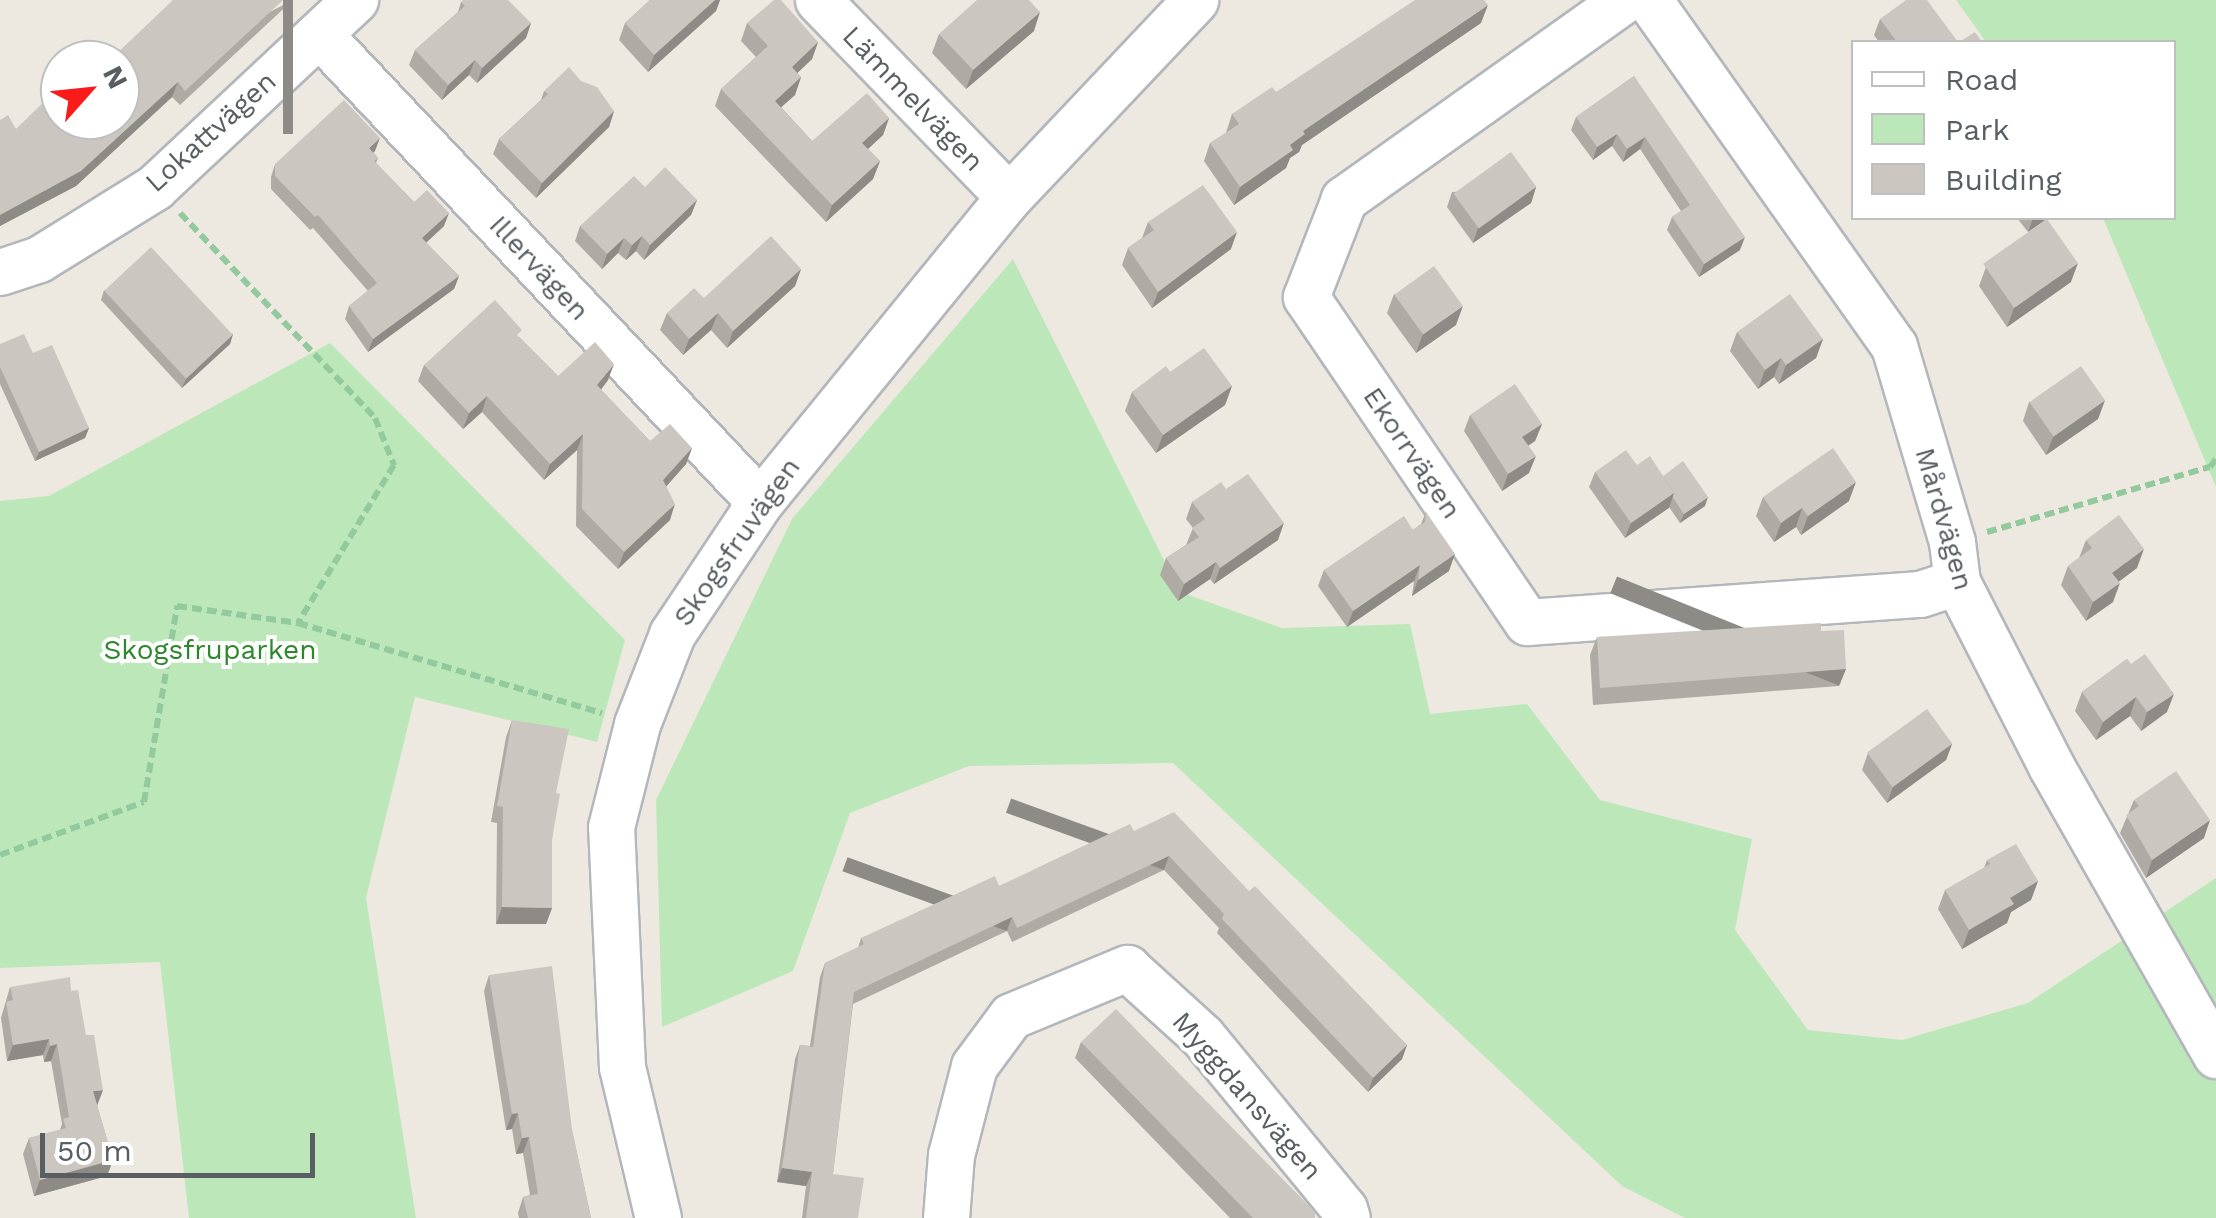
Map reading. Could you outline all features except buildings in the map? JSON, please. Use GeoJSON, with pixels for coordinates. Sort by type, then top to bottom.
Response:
{"type":"FeatureCollection","features":[{"type":"Feature","properties":{"kind":"street","name":"Lokattvägen"},"geometry":{"type":"LineString","coordinates":[[0,272],[39,260],[155,187],[356,0]]}},
{"type":"Feature","properties":{"kind":"street","name":"Lämmelvägen"},"geometry":{"type":"LineString","coordinates":[[818,0],[1009,198]]}},
{"type":"Feature","properties":{"kind":"street","name":"Skogsfruvägen"},"geometry":{"type":"LineString","coordinates":[[658,1218],[622,1067],[611,827],[637,724],[672,634],[760,502],[1009,198],[1195,0]]}},
{"type":"Feature","properties":{"kind":"street","name":"Ekorrvägen"},"geometry":{"type":"LineString","coordinates":[[1624,0],[1344,199],[1306,296],[1527,622],[1920,594],[1954,562]]}},
{"type":"Feature","properties":{"kind":"street","name":"Mårdvägen"},"geometry":{"type":"LineString","coordinates":[[1649,0],[1894,346],[1954,562],[2051,766],[2216,1055]]}},
{"type":"Feature","properties":{"kind":"street","name":"Illervägen"},"geometry":{"type":"LineString","coordinates":[[319,34],[760,502]]}},
{"type":"Feature","properties":{"kind":"street","name":"Myggdansvägen"},"geometry":{"type":"LineString","coordinates":[[946,1218],[952,1155],[974,1066],[983,1053],[1010,1016],[1127,968],[1202,1036],[1344,1209],[1346,1218]]}},
{"type":"Feature","properties":{"kind":"path"},"geometry":{"type":"LineString","coordinates":[[155,187],[375,418],[394,466],[298,623]]}},
{"type":"Feature","properties":{"kind":"path"},"geometry":{"type":"LineString","coordinates":[[1954,562],[2210,467],[2216,459]]}},
{"type":"Feature","properties":{"kind":"path"},"geometry":{"type":"LineString","coordinates":[[0,856],[144,802],[176,606],[298,623],[637,724]]}},
{"type":"Feature","properties":{"kind":"green space"},"geometry":{"type":"Polygon","coordinates":[[[1956,0],[2216,0],[2216,487],[2104,220],[2176,220],[2176,40],[1985,40],[1956,0]]]}},
{"type":"Feature","properties":{"kind":"green space"},"geometry":{"type":"Polygon","coordinates":[[[1013,259],[1180,592],[1282,628],[1410,624],[1430,714],[1527,704],[1600,800],[1752,839],[1735,930],[1808,1030],[1902,1040],[2028,1003],[2216,878],[2216,1218],[1685,1218],[1622,1186],[1173,763],[969,766],[850,813],[793,971],[662,1027],[656,800],[792,519],[1013,259]]]}},
{"type":"Feature","properties":{"kind":"green space","name":"Skogsfruparken"},"geometry":{"type":"Polygon","coordinates":[[[330,343],[625,640],[597,742],[415,697],[366,898],[416,1218],[189,1218],[160,962],[0,968],[0,501],[49,496],[330,343]]]}}]}
